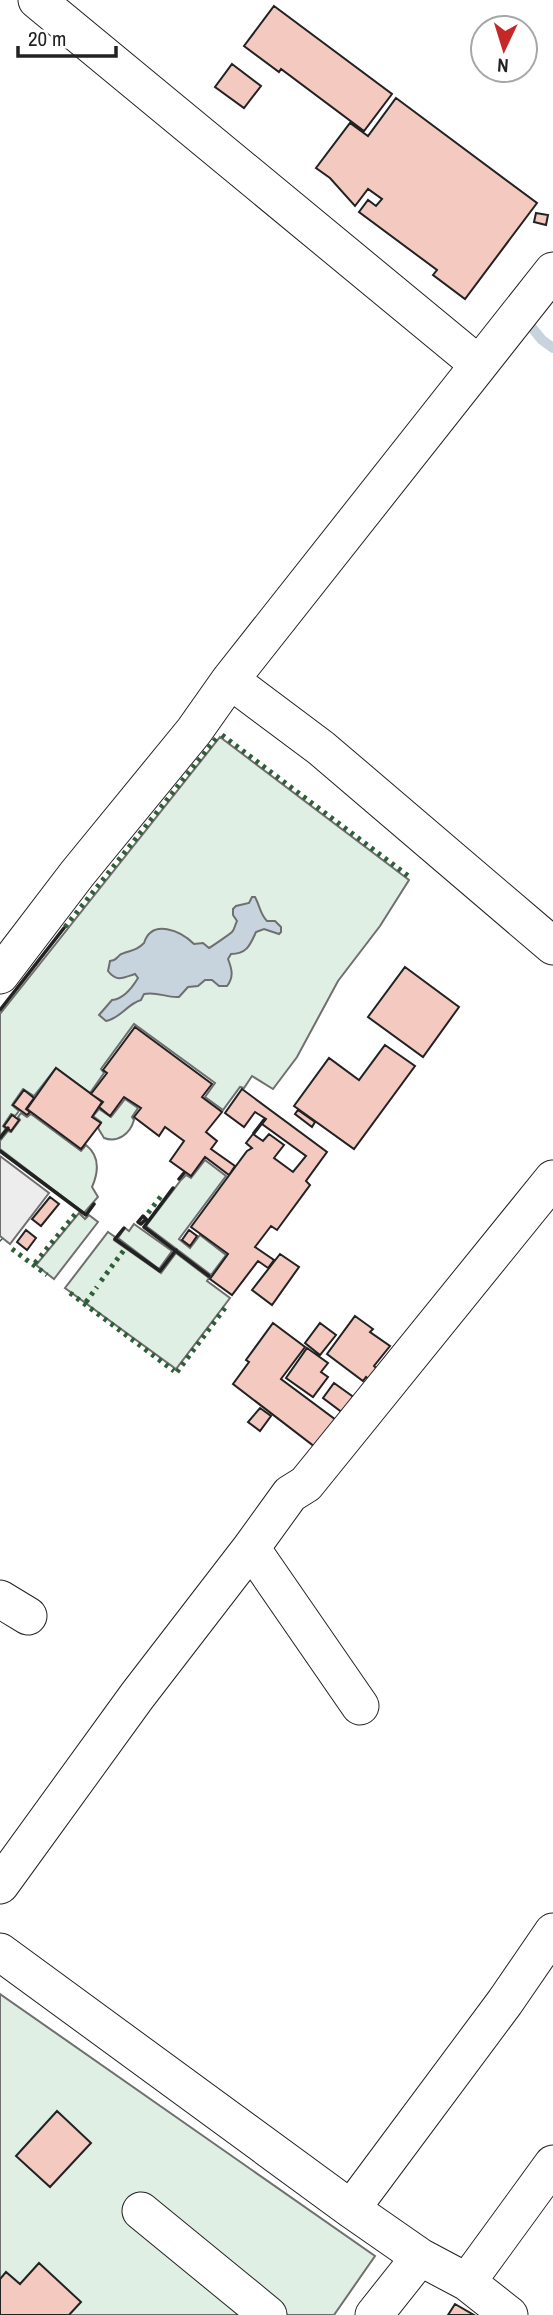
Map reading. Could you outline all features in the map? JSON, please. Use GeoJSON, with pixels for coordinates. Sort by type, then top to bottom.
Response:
{"type":"FeatureCollection","features":[{"type":"Feature","properties":{"kind":"street"},"geometry":{"type":"LineString","coordinates":[[37,0],[478,363]]}},
{"type":"Feature","properties":{"kind":"street"},"geometry":{"type":"LineString","coordinates":[[0,975],[77,874],[194,731],[230,680],[478,363],[553,271]]}},
{"type":"Feature","properties":{"kind":"street"},"geometry":{"type":"LineString","coordinates":[[230,680],[321,748],[553,947]]}},
{"type":"Feature","properties":{"kind":"street"},"geometry":{"type":"LineString","coordinates":[[0,1885],[137,1696],[251,1548],[289,1494],[306,1484],[553,1180]]}},
{"type":"Feature","properties":{"kind":"street"},"geometry":{"type":"LineString","coordinates":[[251,1548],[360,1706]]}},
{"type":"Feature","properties":{"kind":"street"},"geometry":{"type":"LineString","coordinates":[[351,2209],[505,2002],[553,1932]]}},
{"type":"Feature","properties":{"kind":"street"},"geometry":{"type":"LineString","coordinates":[[0,1952],[351,2209],[420,2257],[467,2282],[509,2315]]}},
{"type":"Feature","properties":{"kind":"street"},"geometry":{"type":"LineString","coordinates":[[467,2282],[553,2164]]}},
{"type":"Feature","properties":{"kind":"street"},"geometry":{"type":"LineString","coordinates":[[141,2211],[268,2315]]}},
{"type":"Feature","properties":{"kind":"street"},"geometry":{"type":"LineString","coordinates":[[374,2315],[420,2257]]}},
{"type":"Feature","properties":{"kind":"green space"},"geometry":{"type":"Polygon","coordinates":[[[220,737],[409,880],[380,926],[338,981],[297,1057],[273,1089],[252,1076],[223,1110],[205,1097],[215,1083],[134,1024],[101,1069],[104,1073],[90,1093],[56,1068],[34,1096],[23,1089],[12,1105],[19,1111],[15,1116],[11,1114],[3,1126],[6,1129],[0,1136],[0,1014],[220,737]]]}},
{"type":"Feature","properties":{"kind":"green space"},"geometry":{"type":"Polygon","coordinates":[[[125,1099],[138,1108],[132,1117],[132,1125],[119,1138],[104,1138],[98,1128],[101,1122],[93,1116],[99,1109],[111,1117],[125,1099]]]}},
{"type":"Feature","properties":{"kind":"green space"},"geometry":{"type":"Polygon","coordinates":[[[21,1113],[27,1117],[31,1114],[81,1151],[86,1145],[91,1149],[97,1170],[92,1187],[98,1197],[84,1213],[0,1149],[0,1141],[20,1120],[18,1117],[21,1113]]]}},
{"type":"Feature","properties":{"kind":"green space"},"geometry":{"type":"Polygon","coordinates":[[[205,1160],[226,1176],[179,1239],[190,1248],[200,1235],[226,1255],[211,1275],[146,1226],[181,1180],[186,1175],[191,1178],[205,1160]]]}},
{"type":"Feature","properties":{"kind":"green space"},"geometry":{"type":"Polygon","coordinates":[[[79,1213],[85,1219],[89,1215],[98,1222],[54,1279],[36,1265],[79,1213]]]}},
{"type":"Feature","properties":{"kind":"green space"},"geometry":{"type":"Polygon","coordinates":[[[134,1224],[172,1251],[159,1269],[118,1238],[125,1228],[129,1231],[134,1224]]]}},
{"type":"Feature","properties":{"kind":"green space"},"geometry":{"type":"Polygon","coordinates":[[[108,1232],[115,1237],[114,1240],[161,1273],[176,1253],[230,1298],[176,1369],[65,1288],[108,1232]]]}},
{"type":"Feature","properties":{"kind":"green space"},"geometry":{"type":"Polygon","coordinates":[[[0,1994],[375,2256],[334,2315],[0,2315],[0,1994]]]}},
{"type":"Feature","properties":{"kind":"shaded area"},"geometry":{"type":"Polygon","coordinates":[[[252,897],[255,897],[267,921],[275,921],[281,927],[281,932],[279,934],[264,929],[256,932],[250,945],[236,954],[231,954],[228,959],[231,976],[227,986],[219,986],[212,980],[205,980],[198,986],[188,987],[179,997],[144,994],[141,1000],[111,1019],[106,1021],[99,1015],[112,1000],[127,992],[138,978],[135,974],[115,977],[108,971],[110,961],[135,950],[144,943],[148,935],[160,929],[175,931],[194,944],[203,943],[209,948],[232,932],[237,921],[233,909],[249,903],[252,897]]]}},
{"type":"Feature","properties":{"kind":"shaded area"},"geometry":{"type":"Polygon","coordinates":[[[0,1156],[49,1193],[10,1244],[0,1236],[0,1156]]]}},
{"type":"Feature","properties":{"kind":"building"},"geometry":{"type":"Polygon","coordinates":[[[274,6],[392,94],[364,131],[281,69],[279,72],[244,46],[274,6]]]}},
{"type":"Feature","properties":{"kind":"building"},"geometry":{"type":"Polygon","coordinates":[[[232,64],[261,86],[244,108],[215,87],[232,64]]]}},
{"type":"Feature","properties":{"kind":"building"},"geometry":{"type":"Polygon","coordinates":[[[396,98],[537,203],[465,299],[433,275],[437,270],[359,212],[368,200],[376,206],[382,199],[368,189],[355,206],[330,178],[316,168],[350,123],[368,136],[396,98]]]}},
{"type":"Feature","properties":{"kind":"building"},"geometry":{"type":"Polygon","coordinates":[[[536,213],[548,215],[546,225],[534,222],[536,213]]]}},
{"type":"Feature","properties":{"kind":"building"},"geometry":{"type":"Polygon","coordinates":[[[405,967],[459,1007],[423,1057],[368,1017],[405,967]]]}},
{"type":"Feature","properties":{"kind":"building"},"geometry":{"type":"Polygon","coordinates":[[[135,1027],[212,1084],[202,1097],[222,1112],[206,1132],[217,1141],[211,1149],[235,1166],[229,1175],[205,1157],[191,1176],[170,1161],[184,1141],[165,1127],[159,1136],[134,1117],[141,1108],[124,1097],[110,1116],[99,1107],[103,1102],[91,1094],[107,1073],[103,1070],[135,1027]]]}},
{"type":"Feature","properties":{"kind":"building"},"geometry":{"type":"Polygon","coordinates":[[[385,1045],[415,1066],[354,1149],[294,1106],[329,1058],[359,1080],[385,1045]]]}},
{"type":"Feature","properties":{"kind":"building"},"geometry":{"type":"Polygon","coordinates":[[[56,1068],[102,1102],[92,1117],[101,1123],[81,1149],[27,1109],[56,1068]]]}},
{"type":"Feature","properties":{"kind":"building"},"geometry":{"type":"Polygon","coordinates":[[[242,1089],[327,1152],[306,1181],[310,1185],[277,1230],[271,1226],[255,1247],[274,1260],[268,1268],[258,1261],[232,1295],[210,1279],[228,1254],[191,1227],[247,1151],[252,1148],[246,1143],[253,1134],[263,1141],[269,1134],[284,1145],[274,1158],[293,1172],[306,1156],[262,1124],[266,1119],[255,1112],[244,1127],[225,1113],[242,1089]]]}},
{"type":"Feature","properties":{"kind":"building"},"geometry":{"type":"Polygon","coordinates":[[[24,1090],[34,1098],[26,1109],[30,1112],[27,1115],[13,1105],[24,1090]]]}},
{"type":"Feature","properties":{"kind":"building"},"geometry":{"type":"Polygon","coordinates":[[[298,1110],[315,1122],[312,1127],[295,1114],[298,1110]]]}},
{"type":"Feature","properties":{"kind":"building"},"geometry":{"type":"Polygon","coordinates":[[[12,1115],[19,1120],[11,1131],[4,1126],[12,1115]]]}},
{"type":"Feature","properties":{"kind":"building"},"geometry":{"type":"Polygon","coordinates":[[[50,1197],[59,1204],[41,1226],[32,1219],[50,1197]]]}},
{"type":"Feature","properties":{"kind":"building"},"geometry":{"type":"Polygon","coordinates":[[[26,1230],[36,1238],[27,1250],[17,1242],[26,1230]]]}},
{"type":"Feature","properties":{"kind":"building"},"geometry":{"type":"Polygon","coordinates":[[[189,1230],[197,1236],[190,1246],[182,1240],[189,1230]]]}},
{"type":"Feature","properties":{"kind":"building"},"geometry":{"type":"Polygon","coordinates":[[[280,1254],[299,1267],[272,1305],[252,1290],[280,1254]]]}},
{"type":"Feature","properties":{"kind":"building"},"geometry":{"type":"Polygon","coordinates":[[[355,1316],[373,1329],[370,1332],[390,1346],[374,1366],[379,1371],[371,1381],[366,1377],[363,1381],[327,1354],[355,1316]]]}},
{"type":"Feature","properties":{"kind":"building"},"geometry":{"type":"Polygon","coordinates":[[[273,1323],[305,1347],[281,1379],[340,1423],[319,1450],[233,1384],[249,1362],[246,1360],[273,1323]]]}},
{"type":"Feature","properties":{"kind":"building"},"geometry":{"type":"Polygon","coordinates":[[[320,1323],[336,1335],[320,1355],[305,1343],[320,1323]]]}},
{"type":"Feature","properties":{"kind":"building"},"geometry":{"type":"Polygon","coordinates":[[[307,1348],[328,1363],[321,1372],[328,1377],[313,1397],[286,1378],[307,1348]]]}},
{"type":"Feature","properties":{"kind":"building"},"geometry":{"type":"Polygon","coordinates":[[[334,1383],[359,1401],[347,1416],[323,1398],[334,1383]]]}},
{"type":"Feature","properties":{"kind":"building"},"geometry":{"type":"Polygon","coordinates":[[[260,1408],[271,1416],[260,1431],[248,1422],[260,1408]]]}},
{"type":"Feature","properties":{"kind":"building"},"geometry":{"type":"Polygon","coordinates":[[[57,2111],[91,2143],[50,2187],[16,2156],[57,2111]]]}},
{"type":"Feature","properties":{"kind":"building"},"geometry":{"type":"Polygon","coordinates":[[[39,2263],[81,2302],[69,2315],[0,2315],[0,2279],[6,2272],[20,2284],[39,2263]]]}},
{"type":"Feature","properties":{"kind":"building"},"geometry":{"type":"Polygon","coordinates":[[[455,2304],[474,2315],[448,2315],[455,2304]]]}},
{"type":"Feature","properties":{"kind":"waterway"},"geometry":{"type":"LineString","coordinates":[[528,323],[542,340],[553,348]]}},
{"type":"Feature","properties":{"kind":"hedge"},"geometry":{"type":"LineString","coordinates":[[222,735],[411,878]]}},
{"type":"Feature","properties":{"kind":"hedge"},"geometry":{"type":"LineString","coordinates":[[65,927],[218,736]]}},
{"type":"Feature","properties":{"kind":"hedge"},"geometry":{"type":"LineString","coordinates":[[148,1213],[162,1195]]}},
{"type":"Feature","properties":{"kind":"hedge"},"geometry":{"type":"LineString","coordinates":[[35,1263],[77,1212]]}},
{"type":"Feature","properties":{"kind":"hedge"},"geometry":{"type":"LineString","coordinates":[[12,1249],[47,1275]]}},
{"type":"Feature","properties":{"kind":"hedge"},"geometry":{"type":"LineString","coordinates":[[101,1281],[124,1250]]}},
{"type":"Feature","properties":{"kind":"hedge"},"geometry":{"type":"LineString","coordinates":[[86,1302],[97,1287]]}},
{"type":"Feature","properties":{"kind":"hedge"},"geometry":{"type":"LineString","coordinates":[[70,1293],[174,1371]]}},
{"type":"Feature","properties":{"kind":"hedge"},"geometry":{"type":"LineString","coordinates":[[177,1372],[228,1304]]}},
{"type":"Feature","properties":{"kind":"wall"},"geometry":{"type":"LineString","coordinates":[[0,1010],[64,928]]}},
{"type":"Feature","properties":{"kind":"wall"},"geometry":{"type":"LineString","coordinates":[[254,1133],[264,1120]]}},
{"type":"Feature","properties":{"kind":"wall"},"geometry":{"type":"LineString","coordinates":[[0,1138],[8,1128]]}},
{"type":"Feature","properties":{"kind":"wall"},"geometry":{"type":"LineString","coordinates":[[0,1151],[86,1215],[94,1204]]}},
{"type":"Feature","properties":{"kind":"wall"},"geometry":{"type":"LineString","coordinates":[[179,1179],[184,1173]]}},
{"type":"Feature","properties":{"kind":"wall"},"geometry":{"type":"LineString","coordinates":[[173,1188],[144,1227],[209,1276]]}},
{"type":"Feature","properties":{"kind":"wall"},"geometry":{"type":"LineString","coordinates":[[143,1216],[146,1219],[141,1224],[138,1222],[143,1216]]}},
{"type":"Feature","properties":{"kind":"wall"},"geometry":{"type":"LineString","coordinates":[[124,1228],[115,1239],[160,1271],[176,1250]]}}]}
